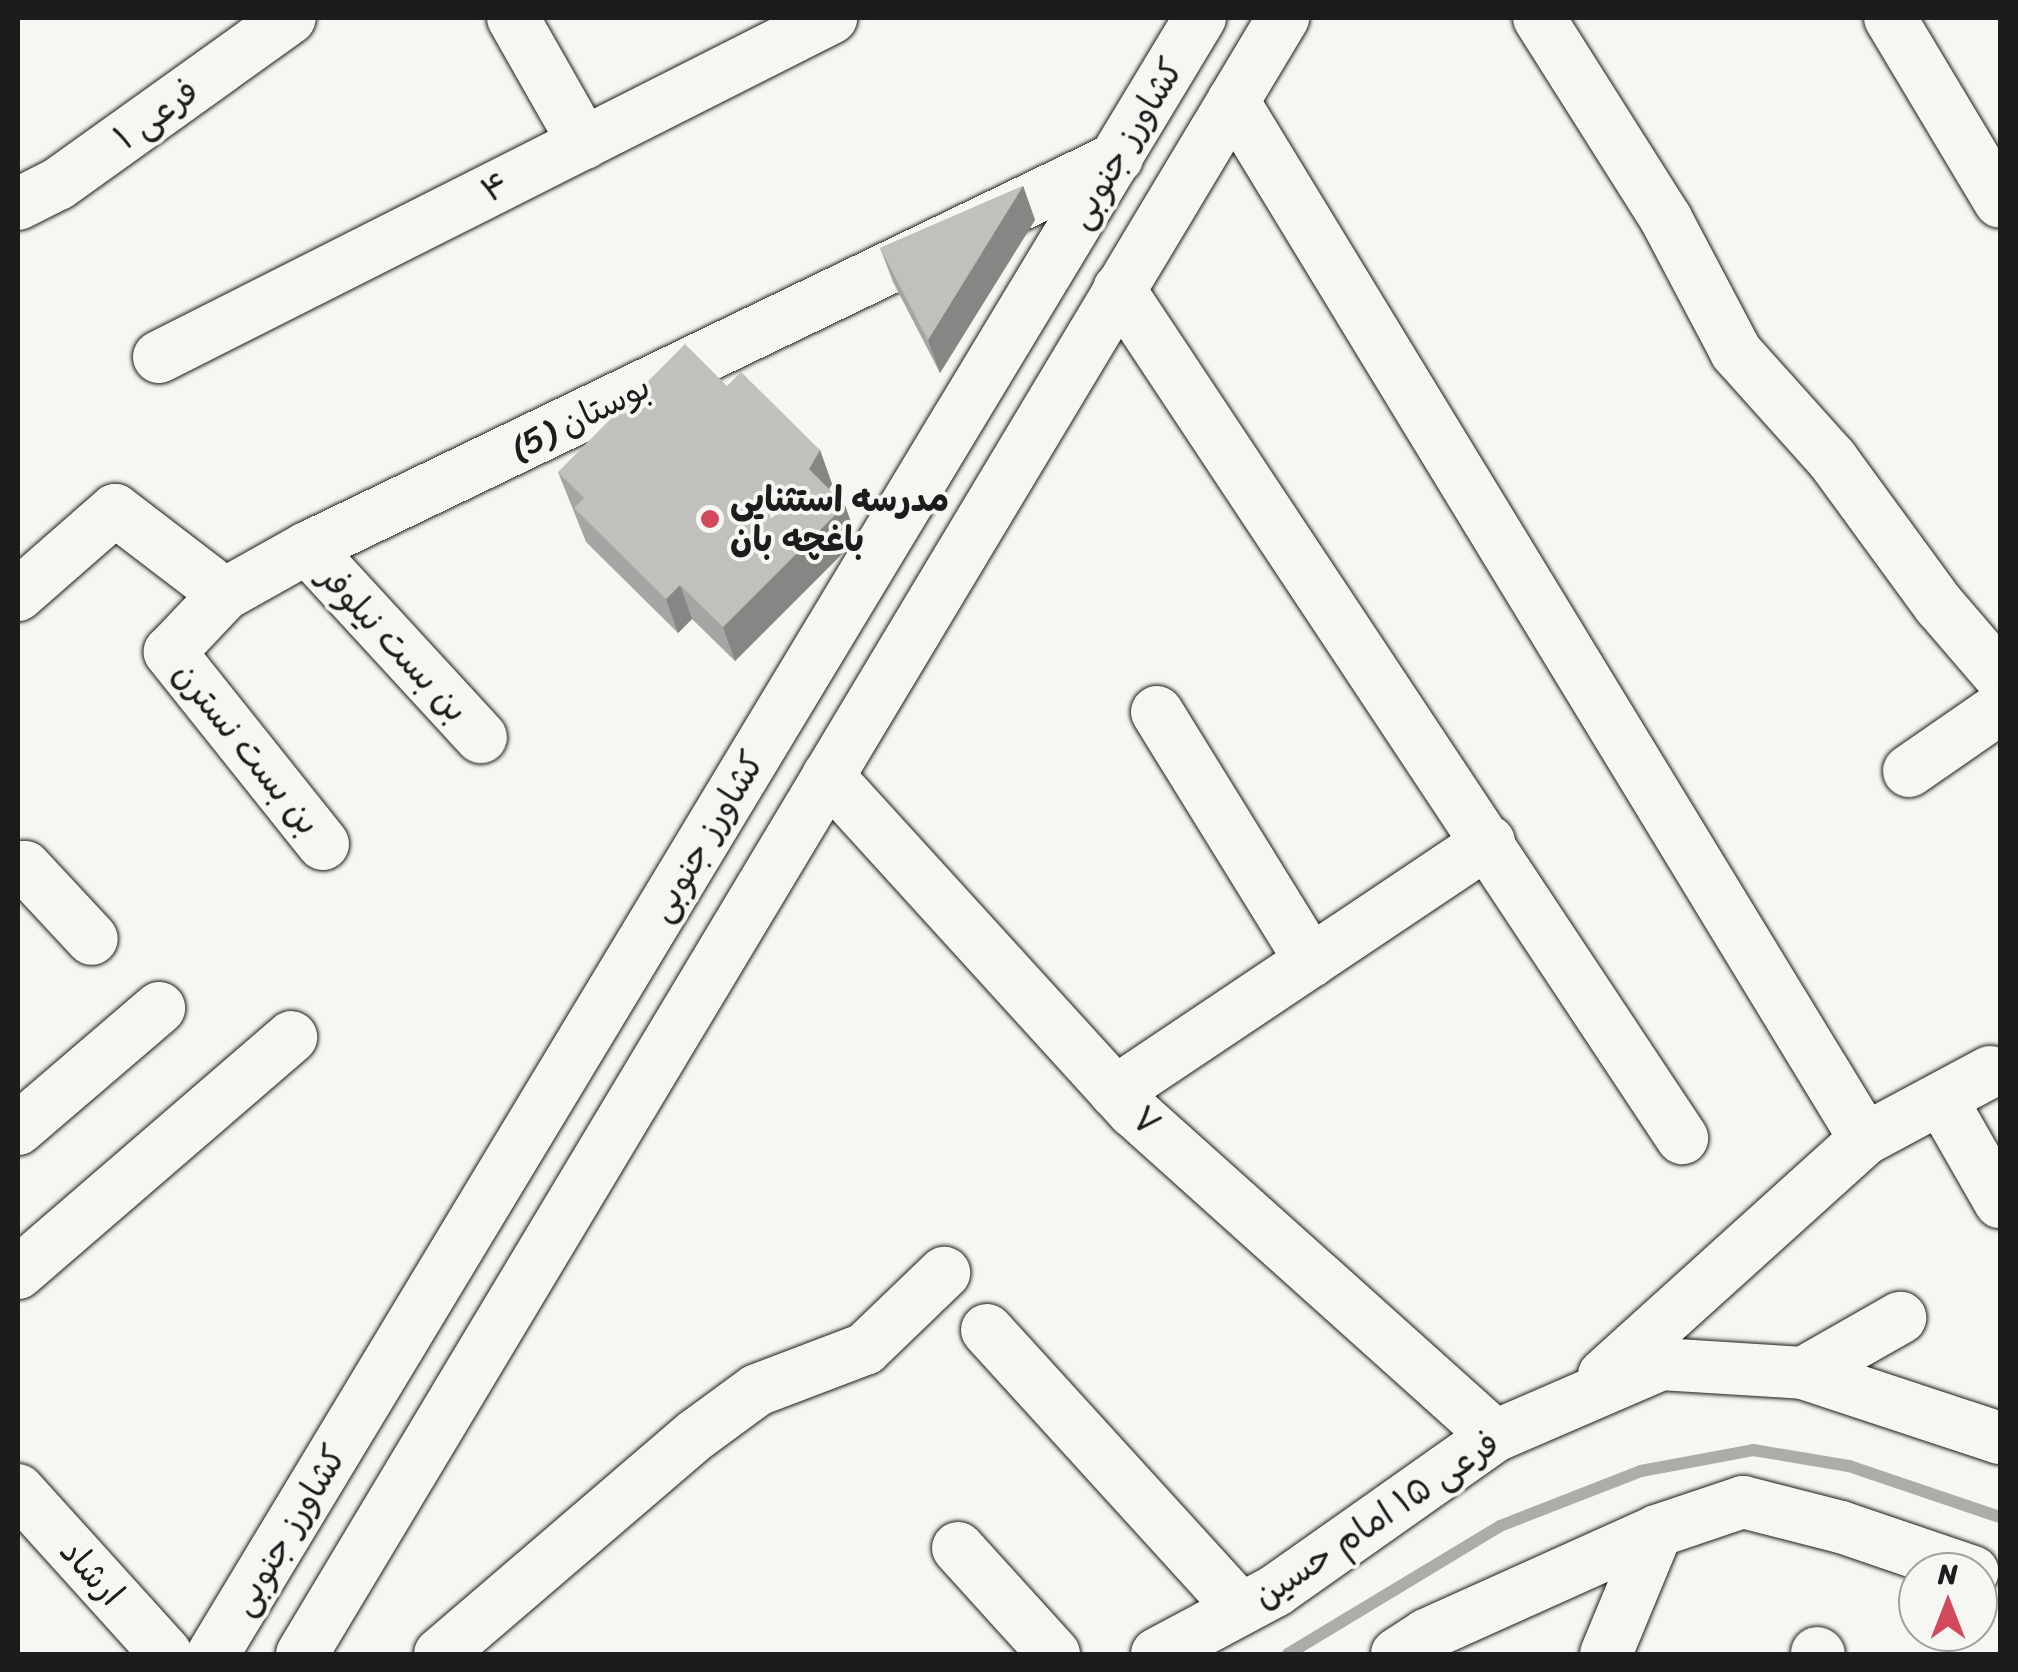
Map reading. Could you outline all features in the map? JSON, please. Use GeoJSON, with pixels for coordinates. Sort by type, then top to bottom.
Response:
{"type":"FeatureCollection","features":[{"type":"Feature","properties":{"kind":"street"},"geometry":{"type":"LineString","coordinates":[[512,18],[584,143]]}},
{"type":"Feature","properties":{"kind":"street","name":"۴"},"geometry":{"type":"LineString","coordinates":[[159,357],[584,143],[752,35],[831,18]]}},
{"type":"Feature","properties":{"kind":"street","name":"کشاورز جنوبی"},"geometry":{"type":"LineString","coordinates":[[213,1654],[1200,18]]}},
{"type":"Feature","properties":{"kind":"street","name":"کشاورز جنوبی"},"geometry":{"type":"LineString","coordinates":[[302,1654],[1282,18]]}},
{"type":"Feature","properties":{"kind":"street"},"geometry":{"type":"LineString","coordinates":[[1540,18],[1666,219],[1736,352],[1832,460],[1940,605],[2000,676]]}},
{"type":"Feature","properties":{"kind":"street"},"geometry":{"type":"LineString","coordinates":[[1890,18],[1985,144],[2000,202]]}},
{"type":"Feature","properties":{"kind":"street","name":"فرعی ۱"},"geometry":{"type":"LineString","coordinates":[[18,204],[58,184],[285,19]]}},
{"type":"Feature","properties":{"kind":"street"},"geometry":{"type":"LineString","coordinates":[[1232,101],[1866,1139]]}},
{"type":"Feature","properties":{"kind":"street","name":"بوستان (5)"},"geometry":{"type":"LineString","coordinates":[[170,652],[225,594],[307,548],[1117,158]]}},
{"type":"Feature","properties":{"kind":"street"},"geometry":{"type":"LineString","coordinates":[[1120,289],[1682,1138]]}},
{"type":"Feature","properties":{"kind":"street"},"geometry":{"type":"LineString","coordinates":[[906,502],[973,533]]}},
{"type":"Feature","properties":{"kind":"street"},"geometry":{"type":"LineString","coordinates":[[18,595],[116,510],[225,594]]}},
{"type":"Feature","properties":{"kind":"street","name":"بن بست نیلوفر"},"geometry":{"type":"LineString","coordinates":[[307,548],[481,737]]}},
{"type":"Feature","properties":{"kind":"street","name":"بن بست نسترن"},"geometry":{"type":"LineString","coordinates":[[170,652],[323,844]]}},
{"type":"Feature","properties":{"kind":"street"},"geometry":{"type":"LineString","coordinates":[[1908,772],[2000,708]]}},
{"type":"Feature","properties":{"kind":"street"},"geometry":{"type":"LineString","coordinates":[[1157,712],[1311,961]]}},
{"type":"Feature","properties":{"kind":"street","name":"۷"},"geometry":{"type":"LineString","coordinates":[[828,776],[1115,1092],[1495,1436]]}},
{"type":"Feature","properties":{"kind":"street"},"geometry":{"type":"LineString","coordinates":[[1115,1092],[1489,842]]}},
{"type":"Feature","properties":{"kind":"street"},"geometry":{"type":"LineString","coordinates":[[18,873],[25,867],[92,939]]}},
{"type":"Feature","properties":{"kind":"street"},"geometry":{"type":"LineString","coordinates":[[18,1130],[159,1008]]}},
{"type":"Feature","properties":{"kind":"street"},"geometry":{"type":"LineString","coordinates":[[18,1273],[291,1037]]}},
{"type":"Feature","properties":{"kind":"street"},"geometry":{"type":"LineString","coordinates":[[1575,1401],[1866,1139],[1990,1072]]}},
{"type":"Feature","properties":{"kind":"street"},"geometry":{"type":"LineString","coordinates":[[1941,1099],[2000,1202]]}},
{"type":"Feature","properties":{"kind":"street"},"geometry":{"type":"LineString","coordinates":[[440,1654],[697,1434],[757,1390],[865,1349],[944,1273]]}},
{"type":"Feature","properties":{"kind":"street"},"geometry":{"type":"LineString","coordinates":[[1803,1372],[1900,1318]]}},
{"type":"Feature","properties":{"kind":"street"},"geometry":{"type":"LineString","coordinates":[[988,1330],[1241,1610]]}},
{"type":"Feature","properties":{"kind":"street","name":"فرعی ۱۵ امام حسین"},"geometry":{"type":"LineString","coordinates":[[1158,1654],[1241,1610],[1415,1496],[1495,1436],[1660,1364],[1803,1372],[2000,1438]]}},
{"type":"Feature","properties":{"kind":"street","name":"ارشاد"},"geometry":{"type":"LineString","coordinates":[[18,1490],[166,1654]]}},
{"type":"Feature","properties":{"kind":"street"},"geometry":{"type":"LineString","coordinates":[[1397,1654],[1426,1635],[1657,1531],[1743,1502],[1913,1552]]}},
{"type":"Feature","properties":{"kind":"street"},"geometry":{"type":"LineString","coordinates":[[1606,1654],[1657,1531]]}},
{"type":"Feature","properties":{"kind":"street"},"geometry":{"type":"LineString","coordinates":[[958,1548],[1054,1654]]}},
{"type":"Feature","properties":{"kind":"building"},"geometry":{"type":"Polygon","coordinates":[[[1023,186],[928,340],[880,248],[1023,186]]]}},
{"type":"Feature","properties":{"kind":"building","name":"مدرسه استثنایی باغچه بان"},"geometry":{"type":"Polygon","coordinates":[[[685,344],[727,386],[741,372],[820,450],[809,469],[845,505],[723,627],[680,585],[666,599],[574,508],[584,498],[558,472],[685,344]]]}},
{"type":"Feature","properties":{"kind":"waterway"},"geometry":{"type":"LineString","coordinates":[[1288,1654],[1500,1526],[1641,1471],[1753,1450],[1849,1466],[2000,1517]]}},
{"type":"Feature","properties":{"kind":"place","name":"مدرسه استثنایی باغچه بان"},"geometry":{"type":"Point","coordinates":[710,519]}}]}
